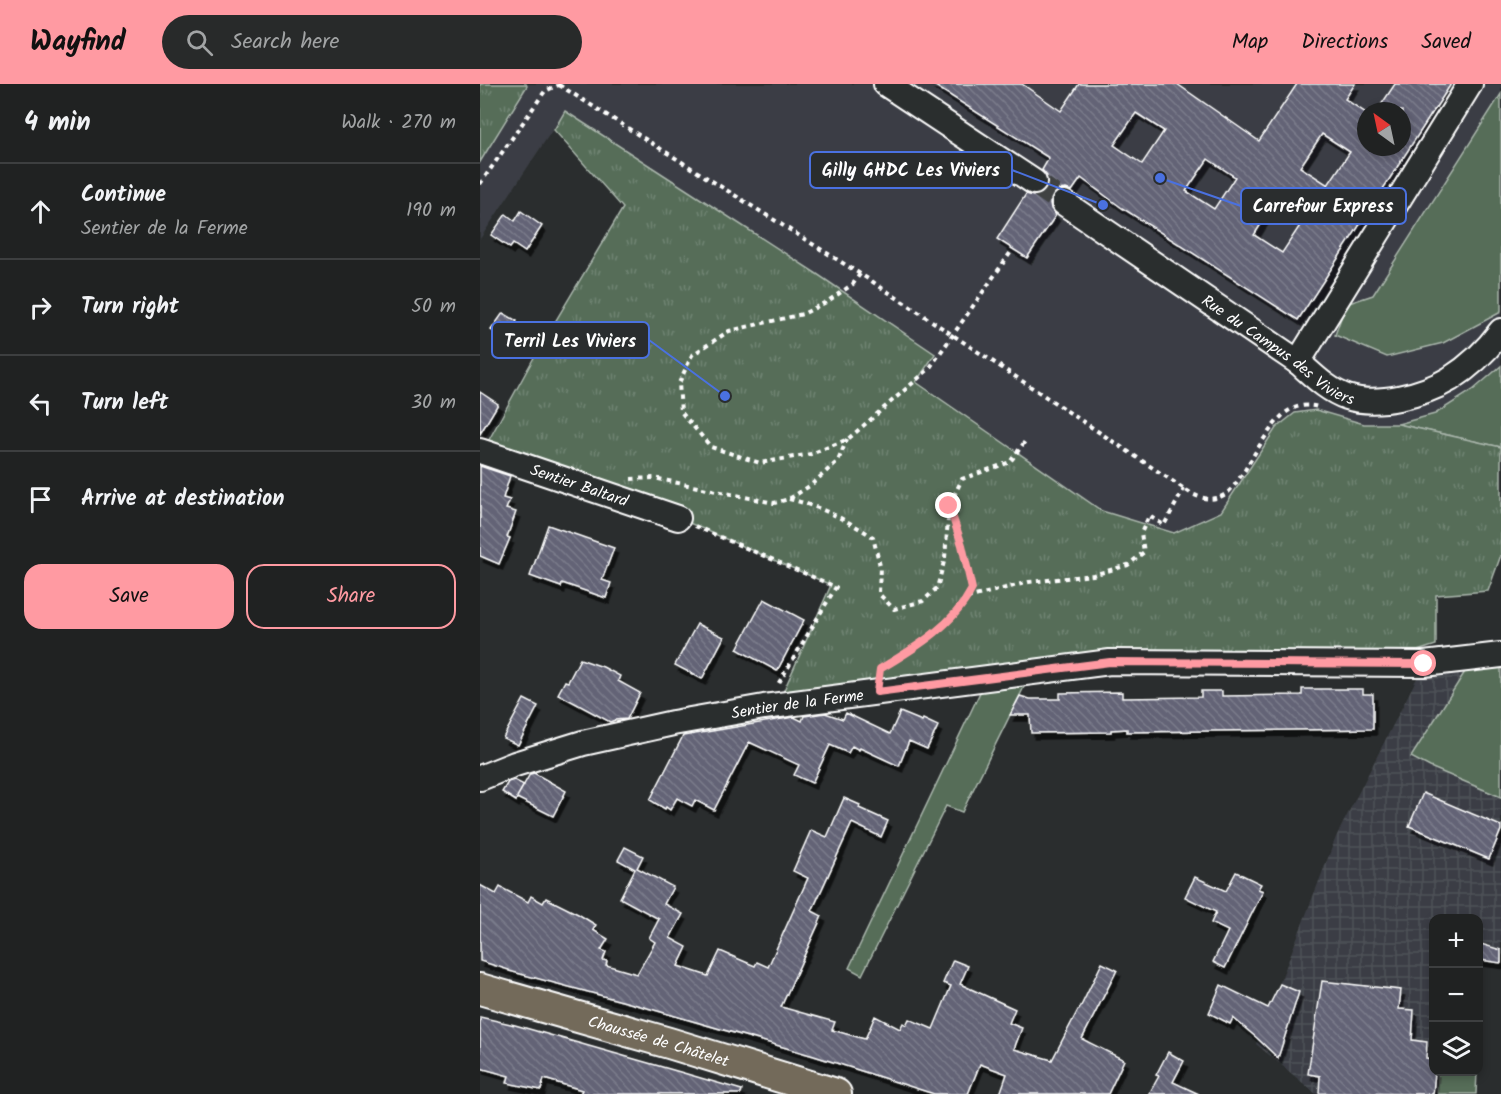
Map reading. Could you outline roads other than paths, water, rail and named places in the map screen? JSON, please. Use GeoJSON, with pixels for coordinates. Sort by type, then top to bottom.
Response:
{"type":"FeatureCollection","features":[{"type":"Feature","properties":{"kind":"main road","name":"Chaussée de Châtelet"},"geometry":{"type":"LineString","coordinates":[[480,989],[836,1094]]}},
{"type":"Feature","properties":{"kind":"street"},"geometry":{"type":"LineString","coordinates":[[886,84],[921,94],[1034,182]]}},
{"type":"Feature","properties":{"kind":"street"},"geometry":{"type":"LineString","coordinates":[[1298,362],[1470,84]]}},
{"type":"Feature","properties":{"kind":"street","name":"Rue du Campus des Viviers"},"geometry":{"type":"LineString","coordinates":[[1064,202],[1298,362],[1325,386],[1347,396],[1383,401],[1418,393],[1449,380],[1475,361],[1501,332]]}},
{"type":"Feature","properties":{"kind":"street","name":"Sentier Baltard"},"geometry":{"type":"LineString","coordinates":[[480,451],[678,518]]}},
{"type":"Feature","properties":{"kind":"street","name":"Sentier de la Ferme"},"geometry":{"type":"LineString","coordinates":[[480,778],[515,764],[583,743],[673,723],[764,707],[1110,662],[1424,664],[1491,656]]}},
{"type":"Feature","properties":{"kind":"tunnel"},"geometry":{"type":"LineString","coordinates":[[1034,182],[1064,203]]}},
{"type":"Feature","properties":{"kind":"place","name":"Carrefour Express"},"geometry":{"type":"Point","coordinates":[1160,178]}},
{"type":"Feature","properties":{"kind":"place","name":"Gilly GHDC Les Viviers"},"geometry":{"type":"Point","coordinates":[1103,205]}},
{"type":"Feature","properties":{"kind":"place","name":"Terril Les Viviers"},"geometry":{"type":"Point","coordinates":[725,396]}}]}
